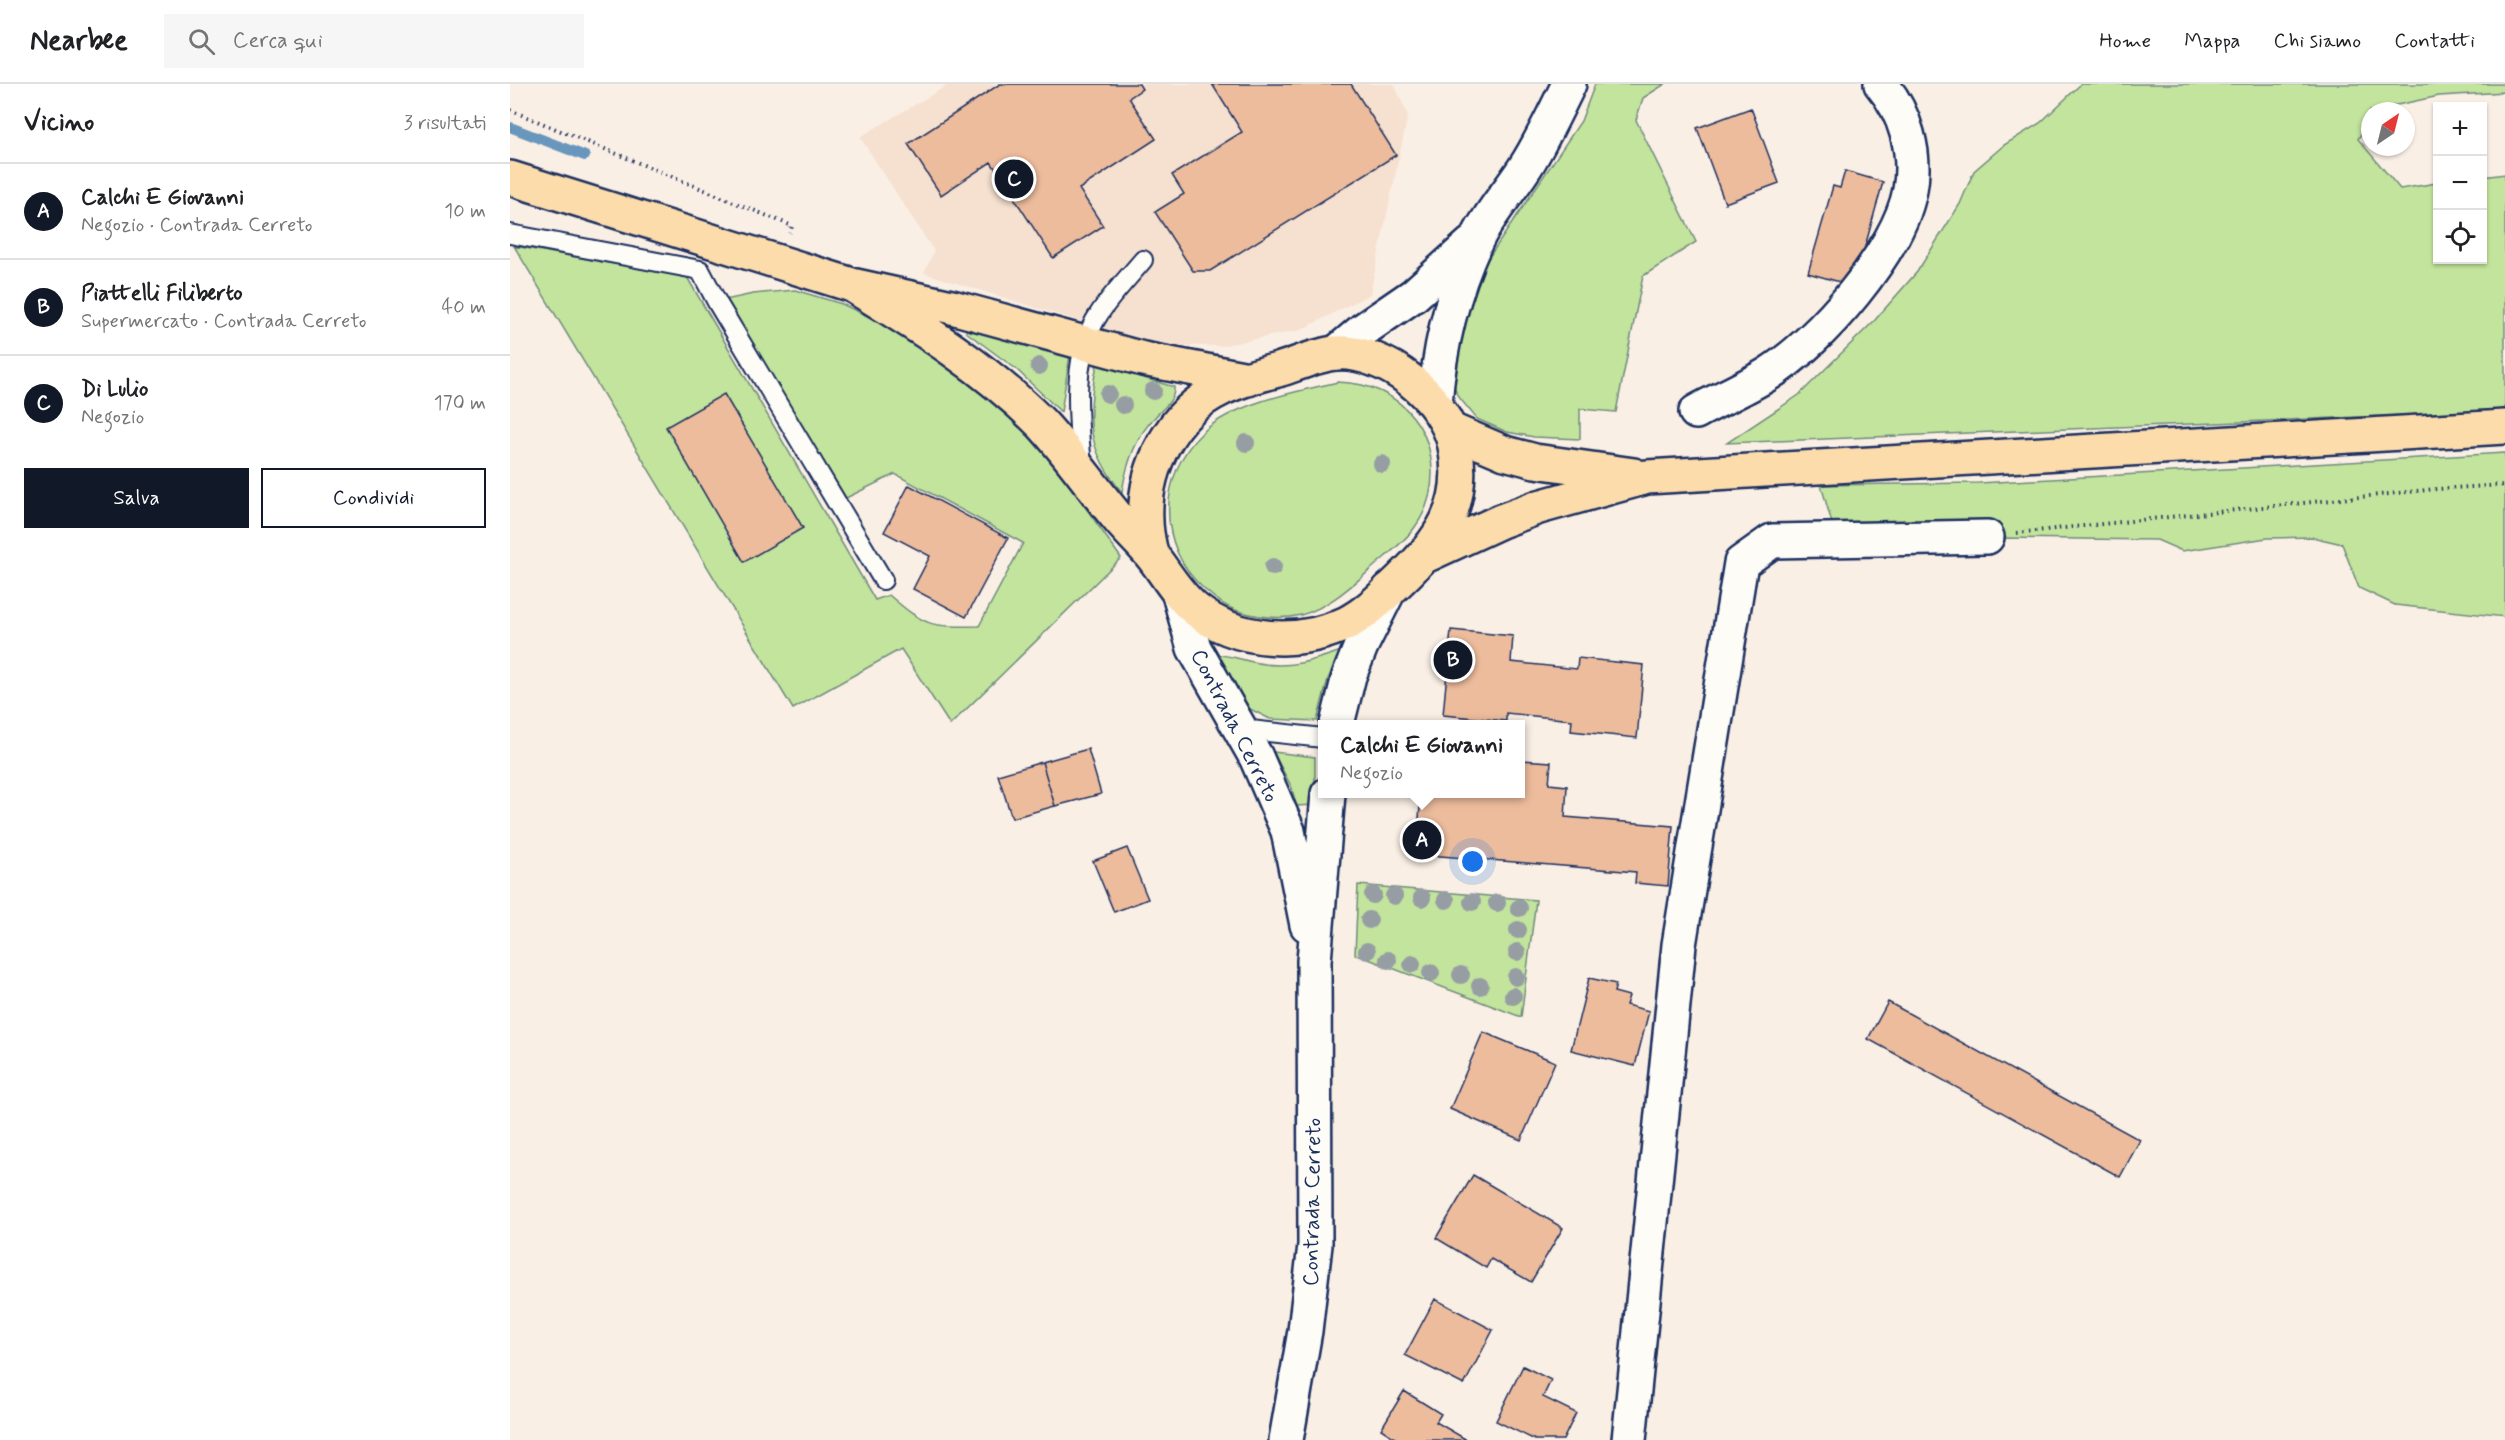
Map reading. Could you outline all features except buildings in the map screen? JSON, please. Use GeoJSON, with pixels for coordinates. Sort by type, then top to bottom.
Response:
{"type":"FeatureCollection","features":[{"type":"Feature","properties":{"kind":"main road"},"geometry":{"type":"LineString","coordinates":[[852,285],[975,364],[1035,417],[1082,470],[1116,517],[1151,554],[1179,594],[1198,611],[1221,625],[1263,637],[1298,638],[1324,632],[1348,622],[1370,608],[1426,555],[1445,527],[1455,495],[1457,462],[1443,417],[1437,369],[1445,329],[1460,279],[1477,239],[1529,161],[1569,84]]}},
{"type":"Feature","properties":{"kind":"main road"},"geometry":{"type":"LineString","coordinates":[[1696,412],[1770,373],[1815,336],[1858,291],[1889,242],[1903,216],[1910,190],[1912,163],[1905,124],[1890,94],[1881,84]]}},
{"type":"Feature","properties":{"kind":"main road"},"geometry":{"type":"LineString","coordinates":[[510,178],[852,285],[952,307],[1143,359],[1248,379]]}},
{"type":"Feature","properties":{"kind":"main road"},"geometry":{"type":"LineString","coordinates":[[1151,554],[1146,523],[1147,491],[1155,460],[1170,432],[1192,409],[1218,390],[1336,353],[1414,295],[1477,239]]}},
{"type":"Feature","properties":{"kind":"main road"},"geometry":{"type":"LineString","coordinates":[[1336,353],[1364,357],[1391,367],[1415,383],[1443,417],[1505,453],[1535,461],[1647,477],[2505,427]]}},
{"type":"Feature","properties":{"kind":"main road"},"geometry":{"type":"LineString","coordinates":[[1426,555],[1501,521],[1539,507],[1647,477]]}},
{"type":"Feature","properties":{"kind":"main road"},"geometry":{"type":"LineString","coordinates":[[1629,1440],[1679,945],[1741,563],[1772,541],[1987,537]]}},
{"type":"Feature","properties":{"kind":"main road"},"geometry":{"type":"LineString","coordinates":[[1338,720],[1353,666],[1389,590]]}},
{"type":"Feature","properties":{"kind":"main road","name":"Contrada Cerreto"},"geometry":{"type":"LineString","coordinates":[[1179,594],[1194,648],[1256,757],[1288,831],[1314,962]]}},
{"type":"Feature","properties":{"kind":"main road","name":"Contrada Cerreto"},"geometry":{"type":"LineString","coordinates":[[1286,1440],[1305,1331],[1315,1245],[1314,962],[1328,798]]}},
{"type":"Feature","properties":{"kind":"lane"},"geometry":{"type":"LineString","coordinates":[[510,234],[700,270]]}},
{"type":"Feature","properties":{"kind":"lane"},"geometry":{"type":"LineString","coordinates":[[700,270],[727,245]]}},
{"type":"Feature","properties":{"kind":"lane"},"geometry":{"type":"LineString","coordinates":[[1082,470],[1078,411],[1085,343],[1098,314],[1143,260]]}},
{"type":"Feature","properties":{"kind":"lane"},"geometry":{"type":"LineString","coordinates":[[700,270],[883,580]]}},
{"type":"Feature","properties":{"kind":"lane"},"geometry":{"type":"LineString","coordinates":[[1241,729],[1318,737]]}},
{"type":"Feature","properties":{"kind":"path"},"geometry":{"type":"LineString","coordinates":[[510,110],[792,226],[783,263]]}},
{"type":"Feature","properties":{"kind":"path"},"geometry":{"type":"LineString","coordinates":[[1987,537],[2146,518],[2436,489],[2505,485]]}},
{"type":"Feature","properties":{"kind":"shaded area"},"geometry":{"type":"Polygon","coordinates":[[[950,84],[1394,84],[1408,115],[1370,294],[1301,330],[1220,346],[1157,345],[924,273],[934,251],[860,137],[950,84]]]}},
{"type":"Feature","properties":{"kind":"green space"},"geometry":{"type":"Polygon","coordinates":[[[1595,84],[1665,84],[1643,98],[1636,120],[1696,242],[1643,276],[1616,412],[1580,409],[1580,439],[1534,437],[1507,432],[1477,419],[1457,395],[1447,365],[1481,269],[1581,121],[1595,84]]]}},
{"type":"Feature","properties":{"kind":"green space"},"geometry":{"type":"Polygon","coordinates":[[[2081,84],[2505,84],[2505,92],[2439,96],[2411,102],[2361,102],[2361,134],[2358,139],[2361,143],[2361,156],[2372,156],[2400,189],[2433,184],[2433,264],[2487,264],[2487,176],[2505,174],[2505,411],[1727,443],[1799,395],[1875,320],[1917,272],[1960,204],[1974,171],[2004,145],[2040,123],[2081,84]]]}},
{"type":"Feature","properties":{"kind":"green space"},"geometry":{"type":"Polygon","coordinates":[[[514,246],[687,277],[875,600],[889,595],[912,613],[930,623],[949,626],[979,626],[1023,543],[895,474],[846,498],[725,300],[753,294],[795,290],[842,304],[903,333],[950,360],[1032,435],[1121,558],[950,725],[901,649],[793,709],[514,246]]]}},
{"type":"Feature","properties":{"kind":"green space"},"geometry":{"type":"Polygon","coordinates":[[[967,324],[1070,355],[1061,412],[1016,369],[966,332],[967,324]]]}},
{"type":"Feature","properties":{"kind":"green space"},"geometry":{"type":"Polygon","coordinates":[[[1097,364],[1174,387],[1170,401],[1147,426],[1137,443],[1129,462],[1122,492],[1101,461],[1092,432],[1091,400],[1097,364]]]}},
{"type":"Feature","properties":{"kind":"green space"},"geometry":{"type":"Polygon","coordinates":[[[1338,382],[1370,387],[1380,391],[1398,402],[1413,417],[1427,443],[1431,457],[1431,487],[1423,514],[1399,545],[1345,591],[1320,608],[1293,617],[1277,618],[1253,615],[1229,607],[1204,589],[1189,572],[1178,553],[1171,532],[1169,511],[1171,489],[1177,469],[1188,449],[1203,432],[1232,413],[1267,400],[1338,382]]]}},
{"type":"Feature","properties":{"kind":"green space"},"geometry":{"type":"Polygon","coordinates":[[[2505,453],[2505,617],[2395,605],[2359,588],[2342,544],[2312,537],[2267,538],[2182,551],[2157,540],[1997,538],[1838,544],[1821,485],[1979,483],[2505,453]]]}},
{"type":"Feature","properties":{"kind":"green space"},"geometry":{"type":"Polygon","coordinates":[[[1341,651],[1328,679],[1317,721],[1270,719],[1250,709],[1217,655],[1280,665],[1310,661],[1341,651]]]}},
{"type":"Feature","properties":{"kind":"green space"},"geometry":{"type":"Polygon","coordinates":[[[1273,752],[1315,757],[1315,805],[1296,806],[1292,788],[1273,752]]]}},
{"type":"Feature","properties":{"kind":"green space"},"geometry":{"type":"Polygon","coordinates":[[[1358,885],[1536,900],[1521,1017],[1355,954],[1358,885]]]}},
{"type":"Feature","properties":{"kind":"waterway"},"geometry":{"type":"LineString","coordinates":[[510,127],[585,156]]}},
{"type":"Feature","properties":{"kind":"place","name":"Di Lulio"},"geometry":{"type":"Point","coordinates":[1014,179]}},
{"type":"Feature","properties":{"kind":"place","name":"Piattelli Filiberto"},"geometry":{"type":"Point","coordinates":[1453,660]}},
{"type":"Feature","properties":{"kind":"place","name":"Calchi E Giovanni"},"geometry":{"type":"Point","coordinates":[1422,840]}}]}
